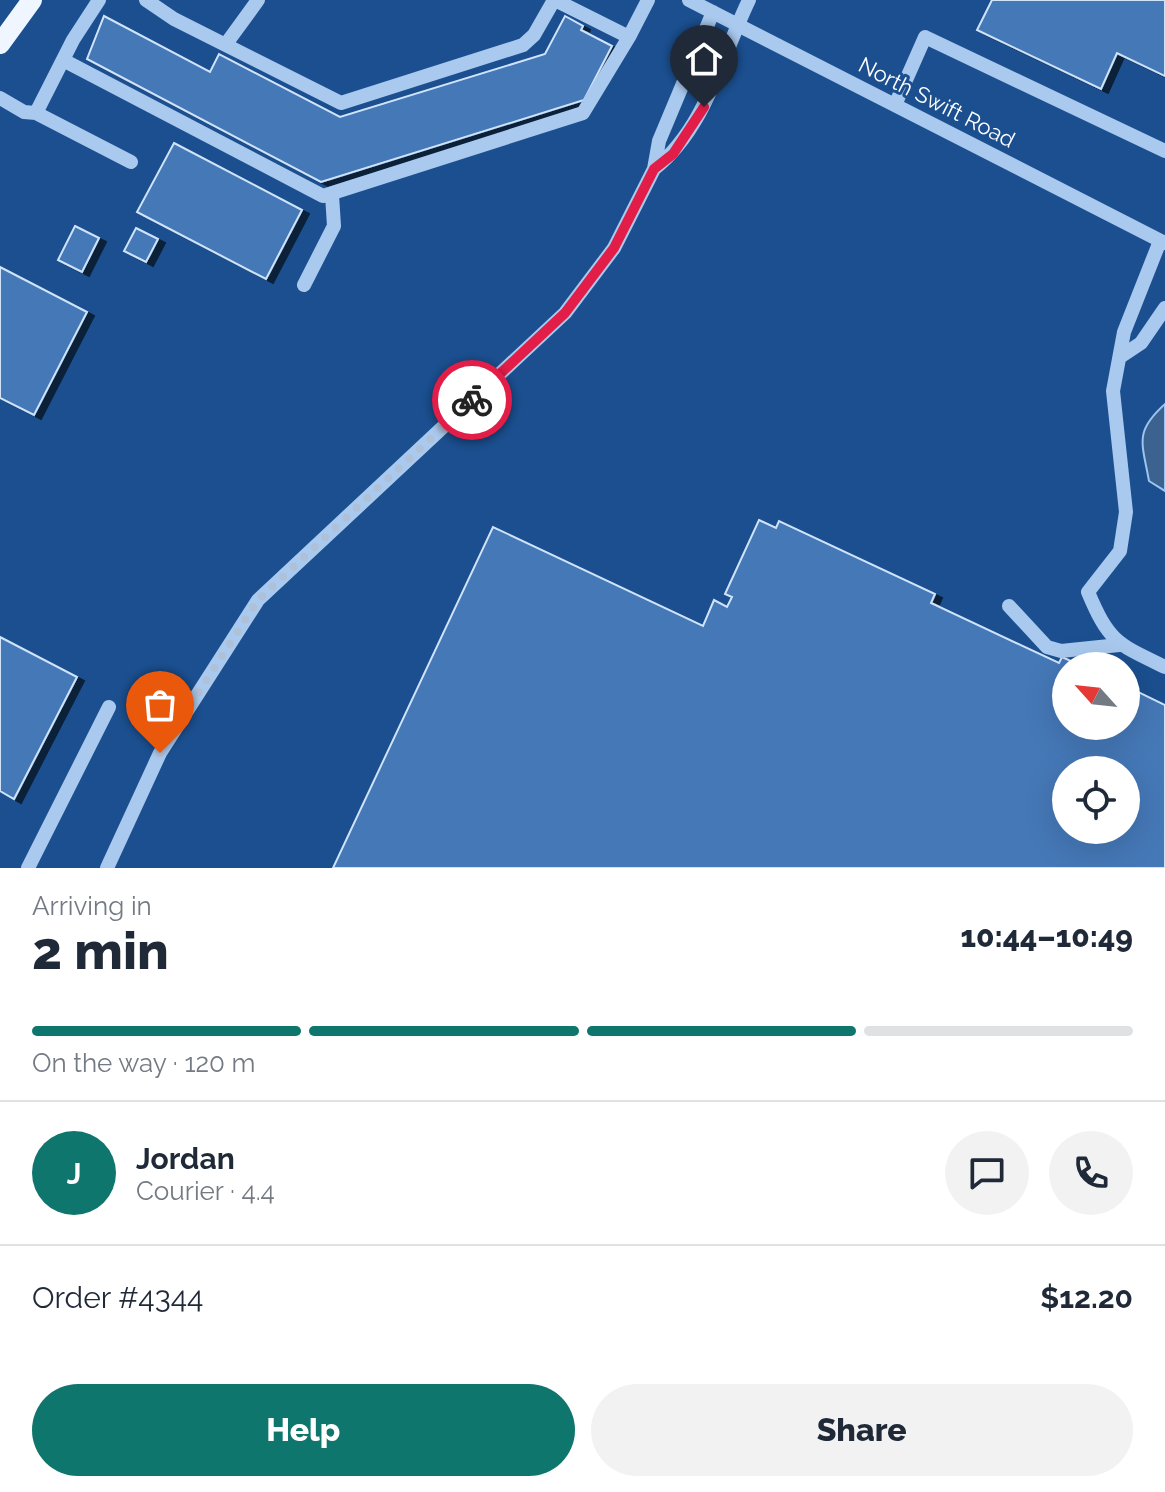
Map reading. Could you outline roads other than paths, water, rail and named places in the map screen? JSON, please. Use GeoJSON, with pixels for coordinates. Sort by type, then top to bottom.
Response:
{"type":"FeatureCollection","features":[{"type":"Feature","properties":{"kind":"main road"},"geometry":{"type":"LineString","coordinates":[[0,44],[32,0]]}},
{"type":"Feature","properties":{"kind":"street"},"geometry":{"type":"LineString","coordinates":[[36,113],[99,0]]}},
{"type":"Feature","properties":{"kind":"street"},"geometry":{"type":"LineString","coordinates":[[147,0],[174,19],[341,103],[523,45],[534,35],[550,1],[629,37]]}},
{"type":"Feature","properties":{"kind":"street"},"geometry":{"type":"LineString","coordinates":[[226,44],[258,0]]}},
{"type":"Feature","properties":{"kind":"street"},"geometry":{"type":"LineString","coordinates":[[63,60],[323,196],[583,113],[648,0]]}},
{"type":"Feature","properties":{"kind":"street","name":"North Swift Road"},"geometry":{"type":"LineString","coordinates":[[689,0],[1162,242]]}},
{"type":"Feature","properties":{"kind":"street"},"geometry":{"type":"LineString","coordinates":[[654,169],[673,154],[704,107],[749,0]]}},
{"type":"Feature","properties":{"kind":"street"},"geometry":{"type":"LineString","coordinates":[[107,868],[160,753],[258,600],[565,313],[614,248],[654,169],[659,141],[713,12]]}},
{"type":"Feature","properties":{"kind":"street"},"geometry":{"type":"LineString","coordinates":[[895,105],[925,37],[1165,151]]}},
{"type":"Feature","properties":{"kind":"street"},"geometry":{"type":"LineString","coordinates":[[0,98],[131,162]]}},
{"type":"Feature","properties":{"kind":"street"},"geometry":{"type":"LineString","coordinates":[[304,285],[334,226],[332,195]]}},
{"type":"Feature","properties":{"kind":"street"},"geometry":{"type":"LineString","coordinates":[[1162,242],[1124,332],[1113,391],[1126,512],[1120,551],[1088,592],[1103,626],[1119,645],[1165,667]]}},
{"type":"Feature","properties":{"kind":"street"},"geometry":{"type":"LineString","coordinates":[[1120,357],[1141,343],[1165,308]]}},
{"type":"Feature","properties":{"kind":"street"},"geometry":{"type":"LineString","coordinates":[[1009,606],[1047,647],[1061,651],[1119,645]]}},
{"type":"Feature","properties":{"kind":"street"},"geometry":{"type":"LineString","coordinates":[[28,868],[109,707]]}},
{"type":"Feature","properties":{"kind":"water"},"geometry":{"type":"Polygon","coordinates":[[[1165,404],[1165,491],[1149,481],[1143,438],[1148,422],[1165,404]]]}}]}
